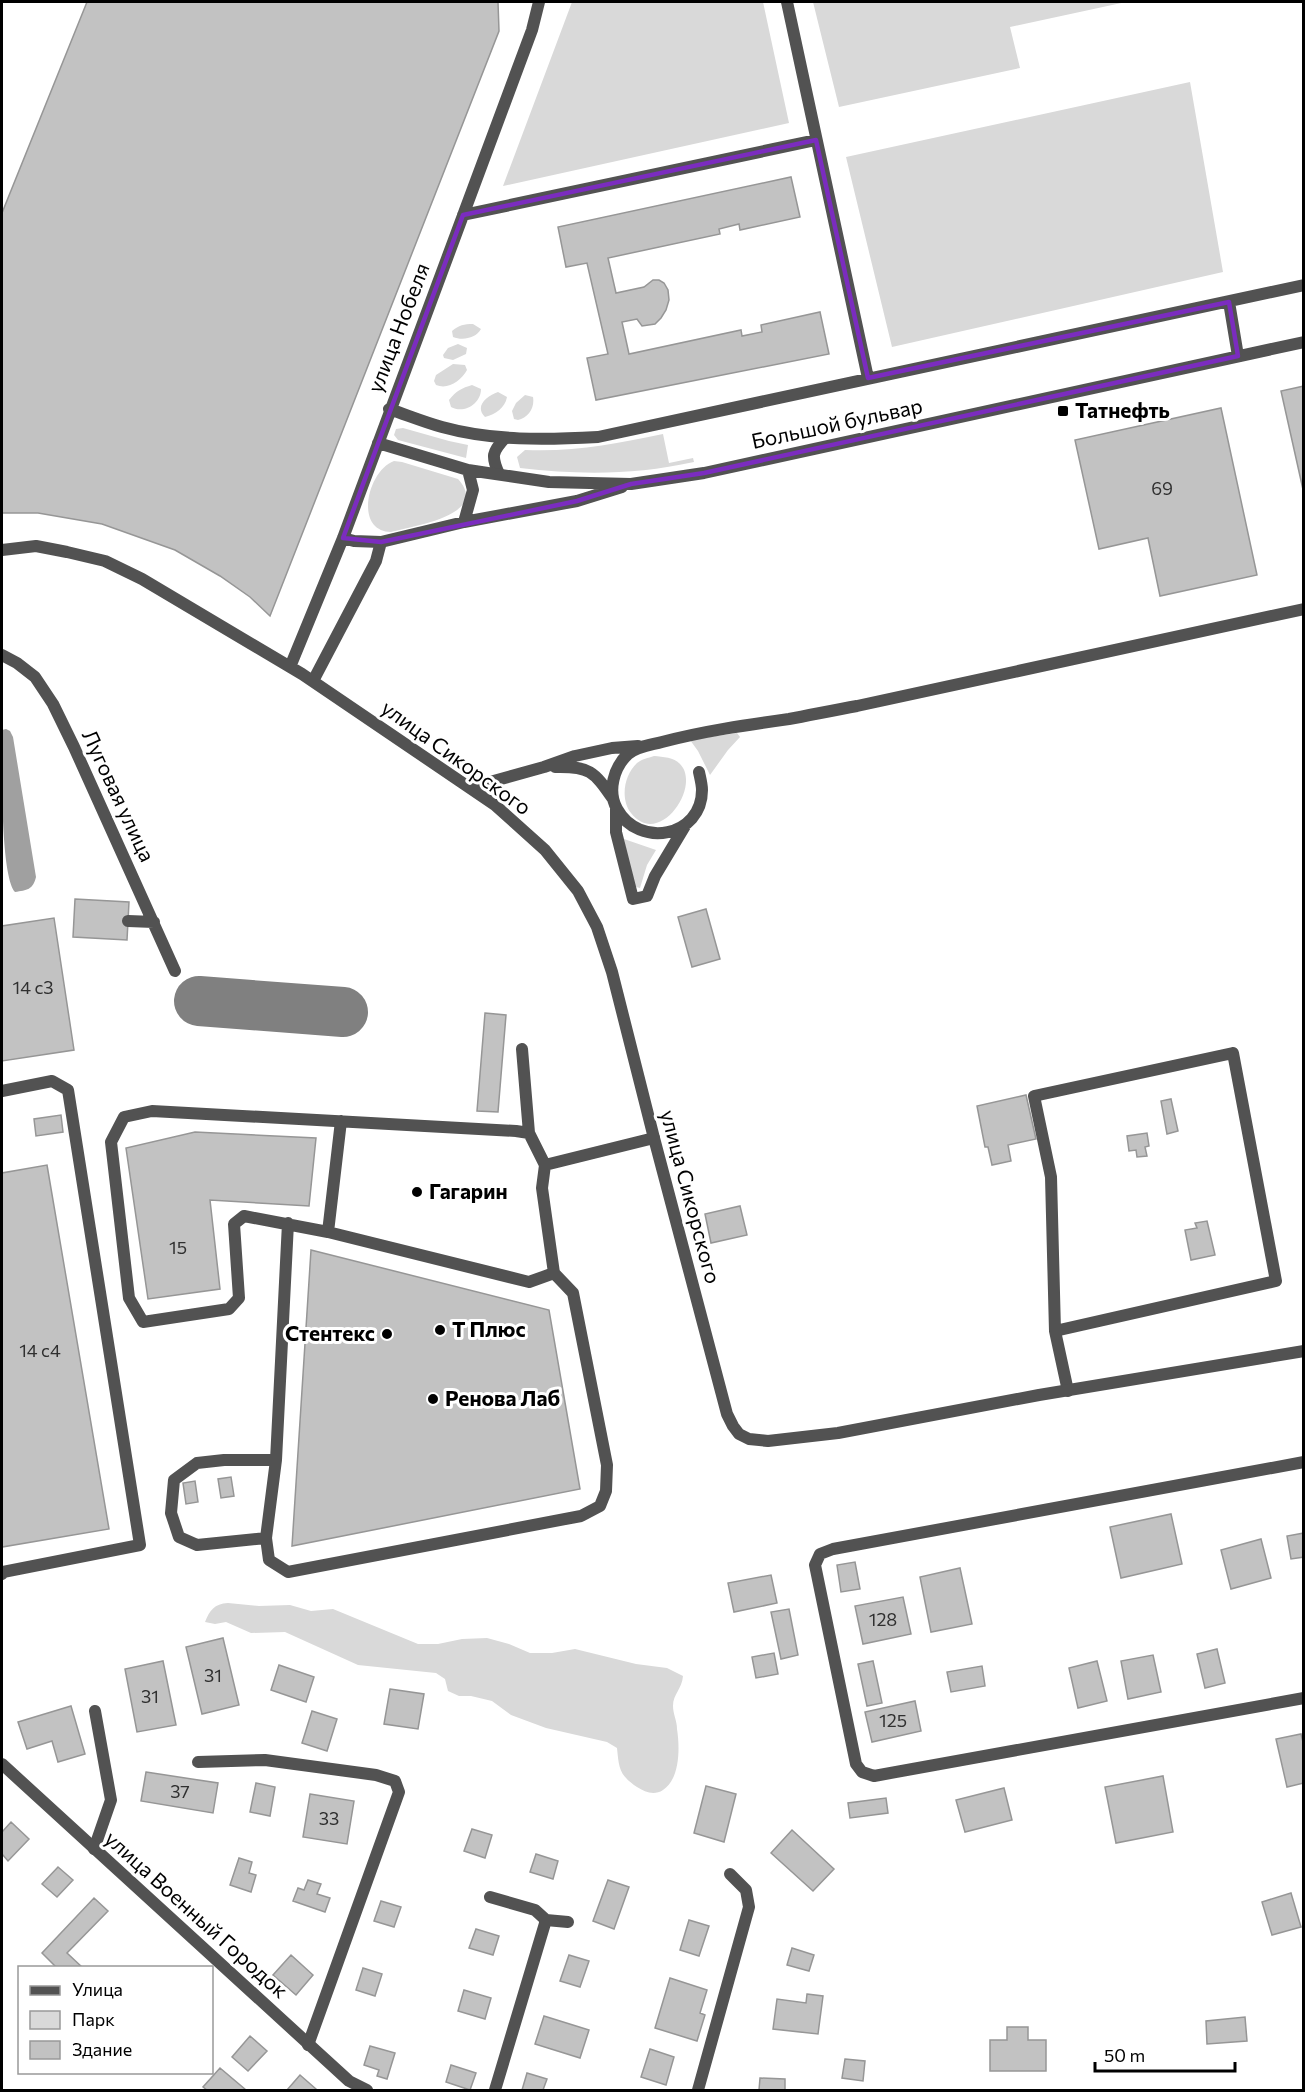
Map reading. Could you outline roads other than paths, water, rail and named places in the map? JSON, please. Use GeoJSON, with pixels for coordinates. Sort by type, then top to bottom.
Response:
{"type":"FeatureCollection","features":[{"type":"Feature","properties":{"kind":"street","name":"улица Нобеля"},"geometry":{"type":"LineString","coordinates":[[290,667],[343,538],[532,30],[539,2]]}},
{"type":"Feature","properties":{"kind":"street"},"geometry":{"type":"LineString","coordinates":[[787,2],[868,378]]}},
{"type":"Feature","properties":{"kind":"street"},"geometry":{"type":"LineString","coordinates":[[463,215],[816,140]]}},
{"type":"Feature","properties":{"kind":"street","name":"Большой бульвар"},"geometry":{"type":"LineString","coordinates":[[389,410],[447,428],[505,438],[555,440],[598,437],[1304,285]]}},
{"type":"Feature","properties":{"kind":"street"},"geometry":{"type":"LineString","coordinates":[[1229,302],[1238,356]]}},
{"type":"Feature","properties":{"kind":"street","name":"Большой бульвар"},"geometry":{"type":"LineString","coordinates":[[378,443],[468,470],[549,482],[631,484],[704,473],[1304,342]]}},
{"type":"Feature","properties":{"kind":"street"},"geometry":{"type":"LineString","coordinates":[[499,474],[493,461],[495,449],[505,438]]}},
{"type":"Feature","properties":{"kind":"street"},"geometry":{"type":"LineString","coordinates":[[464,522],[473,490],[468,470]]}},
{"type":"Feature","properties":{"kind":"street"},"geometry":{"type":"LineString","coordinates":[[343,538],[354,541],[381,542],[464,522],[577,501],[631,484]]}},
{"type":"Feature","properties":{"kind":"street"},"geometry":{"type":"LineString","coordinates":[[313,681],[376,561],[381,542]]}},
{"type":"Feature","properties":{"kind":"street","name":"улица Сикорского"},"geometry":{"type":"LineString","coordinates":[[2,550],[36,546],[105,561],[180,601],[313,681],[467,785],[495,805],[545,850],[578,891],[597,927],[612,972],[727,1414],[739,1434],[749,1439],[768,1441],[838,1432],[1068,1390]]}},
{"type":"Feature","properties":{"kind":"street"},"geometry":{"type":"LineString","coordinates":[[467,785],[490,782],[575,756],[612,748],[644,746],[742,725],[856,706],[1304,609]]}},
{"type":"Feature","properties":{"kind":"street","name":"Луговая улица"},"geometry":{"type":"LineString","coordinates":[[2,655],[35,676],[53,704],[175,971]]}},
{"type":"Feature","properties":{"kind":"street"},"geometry":{"type":"LineString","coordinates":[[644,746],[629,754],[618,766],[612,782],[616,832],[633,899],[647,896],[655,876],[698,809],[702,790],[699,772]]}},
{"type":"Feature","properties":{"kind":"street"},"geometry":{"type":"LineString","coordinates":[[544,767],[575,766],[588,770],[602,782],[626,822],[641,831],[658,834],[675,830],[689,820]]}},
{"type":"Feature","properties":{"kind":"street"},"geometry":{"type":"LineString","coordinates":[[128,921],[154,922]]}},
{"type":"Feature","properties":{"kind":"street"},"geometry":{"type":"LineString","coordinates":[[288,1223],[276,1460],[266,1538],[269,1560],[288,1572],[581,1516],[600,1506],[606,1491],[607,1465],[573,1293],[554,1273],[542,1188],[545,1165],[529,1133],[522,1049]]}},
{"type":"Feature","properties":{"kind":"street"},"geometry":{"type":"LineString","coordinates":[[1055,1331],[1276,1281],[1233,1053],[1034,1096],[1051,1177],[1055,1331],[1068,1390],[1304,1351]]}},
{"type":"Feature","properties":{"kind":"street"},"geometry":{"type":"LineString","coordinates":[[2,1091],[52,1081],[68,1090],[140,1545],[2,1574]]}},
{"type":"Feature","properties":{"kind":"street"},"geometry":{"type":"LineString","coordinates":[[529,1133],[152,1111],[124,1117],[111,1142],[129,1298],[144,1322],[229,1309],[239,1298],[234,1224],[244,1216],[328,1232],[529,1282],[554,1273]]}},
{"type":"Feature","properties":{"kind":"street"},"geometry":{"type":"LineString","coordinates":[[328,1232],[341,1122]]}},
{"type":"Feature","properties":{"kind":"street"},"geometry":{"type":"LineString","coordinates":[[545,1165],[654,1138]]}},
{"type":"Feature","properties":{"kind":"street"},"geometry":{"type":"LineString","coordinates":[[266,1538],[197,1545],[179,1537],[171,1513],[174,1480],[197,1463],[224,1460],[276,1460]]}},
{"type":"Feature","properties":{"kind":"street"},"geometry":{"type":"LineString","coordinates":[[1304,1462],[833,1549],[820,1554],[815,1565],[856,1764],[862,1772],[874,1776],[1304,1698]]}},
{"type":"Feature","properties":{"kind":"street"},"geometry":{"type":"LineString","coordinates":[[94,1849],[111,1800],[95,1711]]}},
{"type":"Feature","properties":{"kind":"street"},"geometry":{"type":"LineString","coordinates":[[198,1762],[265,1760],[376,1775],[395,1781],[397,1786],[399,1792],[308,2044]]}},
{"type":"Feature","properties":{"kind":"street","name":"улица Военный Городок"},"geometry":{"type":"LineString","coordinates":[[2,1764],[349,2081],[367,2091]]}},
{"type":"Feature","properties":{"kind":"street"},"geometry":{"type":"LineString","coordinates":[[698,2091],[749,1907],[746,1890],[730,1874]]}},
{"type":"Feature","properties":{"kind":"street"},"geometry":{"type":"LineString","coordinates":[[490,1897],[535,1911],[546,1920],[568,1922]]}},
{"type":"Feature","properties":{"kind":"street"},"geometry":{"type":"LineString","coordinates":[[495,2091],[546,1920]]}},
{"type":"Feature","properties":{"kind":"place","name":"Татнефть"},"geometry":{"type":"Point","coordinates":[1063,411]}},
{"type":"Feature","properties":{"kind":"place","name":"Гагарин"},"geometry":{"type":"Point","coordinates":[417,1192]}},
{"type":"Feature","properties":{"kind":"place","name":"Т Плюс"},"geometry":{"type":"Point","coordinates":[440,1330]}},
{"type":"Feature","properties":{"kind":"place","name":"Стентекс"},"geometry":{"type":"Point","coordinates":[387,1334]}},
{"type":"Feature","properties":{"kind":"place","name":"Ренова Лаб"},"geometry":{"type":"Point","coordinates":[433,1399]}}]}
